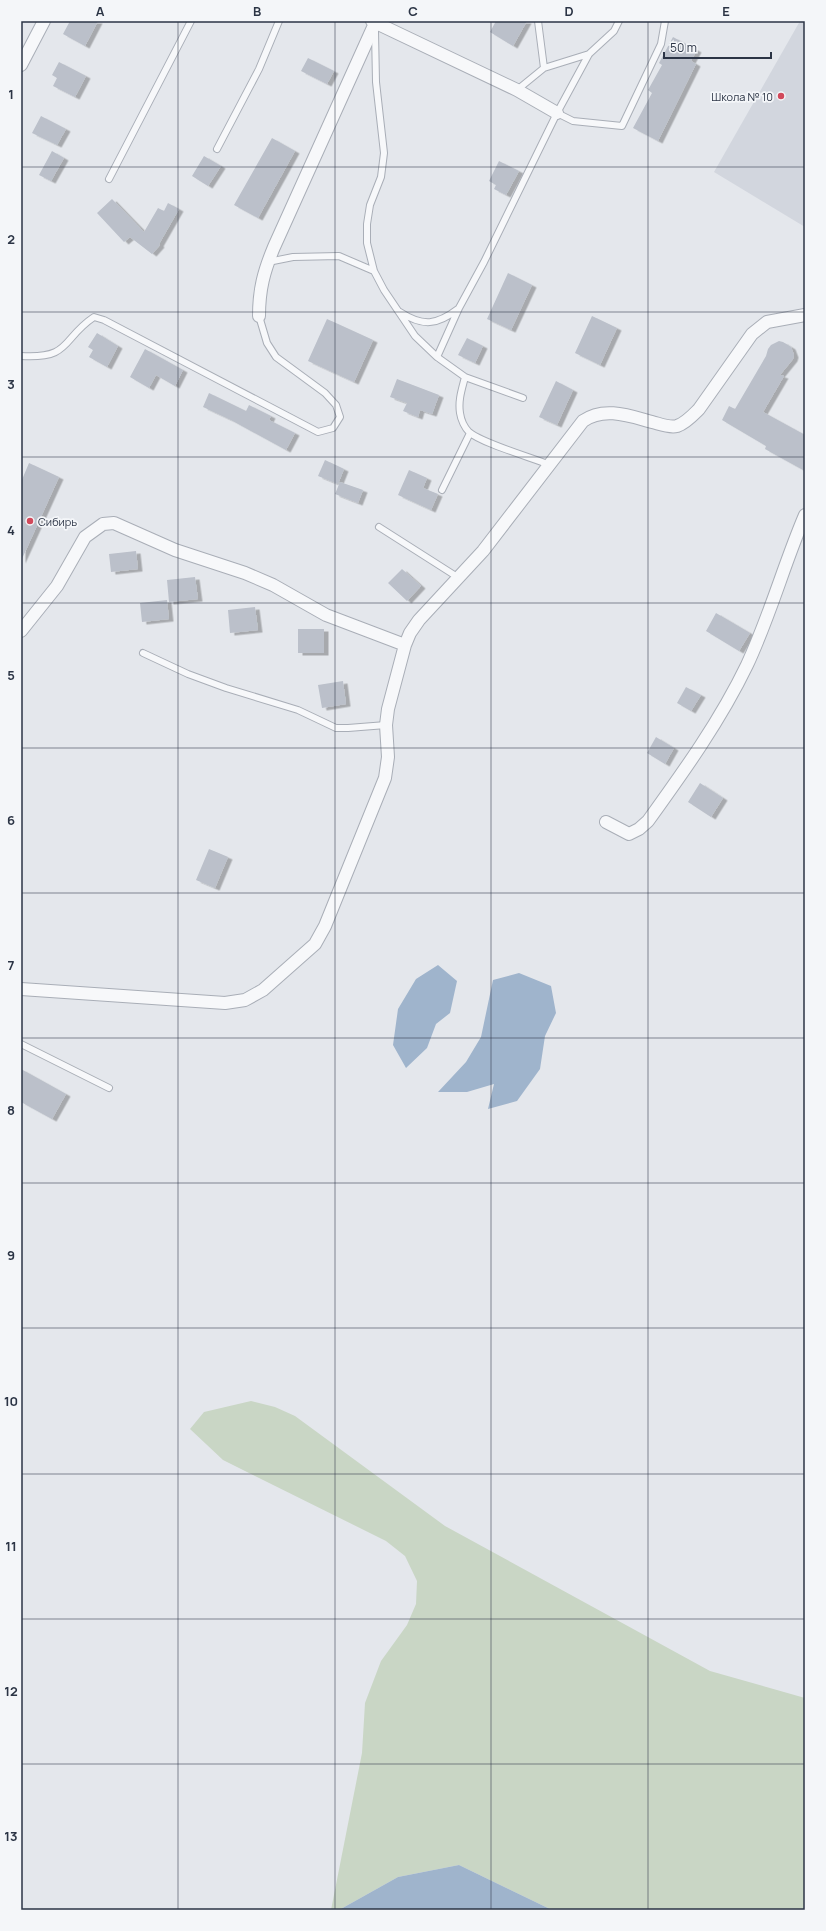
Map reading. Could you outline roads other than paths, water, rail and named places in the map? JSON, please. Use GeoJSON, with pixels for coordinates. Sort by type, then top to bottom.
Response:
{"type":"FeatureCollection","features":[{"type":"Feature","properties":{"kind":"street"},"geometry":{"type":"LineString","coordinates":[[21,65],[44,21]]}},
{"type":"Feature","properties":{"kind":"street"},"geometry":{"type":"LineString","coordinates":[[259,316],[259,295],[268,262],[286,217],[374,22],[516,90],[557,113]]}},
{"type":"Feature","properties":{"kind":"street"},"geometry":{"type":"LineString","coordinates":[[21,989],[225,1003],[244,1000],[263,990],[315,944],[325,926],[385,778],[388,757],[386,725],[388,709],[405,645],[410,633],[419,620],[484,551],[583,421],[600,413],[623,415],[666,426],[676,426],[688,419],[699,409],[752,334],[767,322],[805,315]]}},
{"type":"Feature","properties":{"kind":"street"},"geometry":{"type":"LineString","coordinates":[[606,822],[629,834],[639,829],[648,821],[697,752],[746,666],[761,634],[805,515]]}},
{"type":"Feature","properties":{"kind":"street"},"geometry":{"type":"LineString","coordinates":[[21,631],[57,586],[85,537],[103,524],[114,523],[175,550],[245,573],[273,585],[326,615],[352,627],[405,645]]}},
{"type":"Feature","properties":{"kind":"lane"},"geometry":{"type":"LineString","coordinates":[[109,178],[190,21]]}},
{"type":"Feature","properties":{"kind":"lane"},"geometry":{"type":"LineString","coordinates":[[217,149],[259,69],[279,21]]}},
{"type":"Feature","properties":{"kind":"lane"},"geometry":{"type":"LineString","coordinates":[[538,21],[544,68]]}},
{"type":"Feature","properties":{"kind":"lane"},"geometry":{"type":"LineString","coordinates":[[437,356],[459,308],[484,262],[557,113],[589,54],[614,31],[619,21]]}},
{"type":"Feature","properties":{"kind":"lane"},"geometry":{"type":"LineString","coordinates":[[557,113],[573,121],[622,126],[661,44],[665,21]]}},
{"type":"Feature","properties":{"kind":"lane"},"geometry":{"type":"LineString","coordinates":[[374,22],[376,82],[384,153],[381,176],[370,205],[367,224],[367,243],[374,271],[396,310],[415,336],[437,356],[465,376],[523,398]]}},
{"type":"Feature","properties":{"kind":"lane"},"geometry":{"type":"LineString","coordinates":[[516,90],[544,68],[589,54]]}},
{"type":"Feature","properties":{"kind":"lane"},"geometry":{"type":"LineString","coordinates":[[268,262],[293,257],[339,256],[374,271]]}},
{"type":"Feature","properties":{"kind":"lane"},"geometry":{"type":"LineString","coordinates":[[396,310],[410,319],[422,322],[433,322],[445,319],[459,308]]}},
{"type":"Feature","properties":{"kind":"lane"},"geometry":{"type":"LineString","coordinates":[[21,356],[33,357],[54,354],[65,347],[87,322],[94,317],[104,320],[318,432],[333,428],[340,417],[336,405],[325,393],[276,357],[267,343],[259,316]]}},
{"type":"Feature","properties":{"kind":"lane"},"geometry":{"type":"LineString","coordinates":[[465,376],[459,401],[460,415],[464,426],[470,433],[488,442],[550,465]]}},
{"type":"Feature","properties":{"kind":"lane"},"geometry":{"type":"LineString","coordinates":[[442,490],[470,433]]}},
{"type":"Feature","properties":{"kind":"lane"},"geometry":{"type":"LineString","coordinates":[[379,527],[459,578]]}},
{"type":"Feature","properties":{"kind":"lane"},"geometry":{"type":"LineString","coordinates":[[143,652],[196,677],[226,688],[298,710],[336,728],[386,725]]}},
{"type":"Feature","properties":{"kind":"lane"},"geometry":{"type":"LineString","coordinates":[[21,1044],[109,1088]]}},
{"type":"Feature","properties":{"kind":"water"},"geometry":{"type":"Polygon","coordinates":[[[438,965],[457,981],[450,1013],[436,1024],[427,1048],[406,1068],[393,1045],[398,1009],[416,979],[438,965]]]}},
{"type":"Feature","properties":{"kind":"water"},"geometry":{"type":"Polygon","coordinates":[[[519,973],[551,986],[556,1013],[545,1036],[540,1069],[517,1101],[488,1109],[494,1084],[467,1092],[438,1092],[466,1062],[481,1037],[493,980],[519,973]]]}},
{"type":"Feature","properties":{"kind":"water"},"geometry":{"type":"Polygon","coordinates":[[[459,1865],[552,1910],[339,1910],[398,1877],[459,1865]]]}},
{"type":"Feature","properties":{"kind":"place","name":"Школа № 10"},"geometry":{"type":"Point","coordinates":[781,96]}},
{"type":"Feature","properties":{"kind":"place","name":"Сибирь"},"geometry":{"type":"Point","coordinates":[30,521]}}]}
